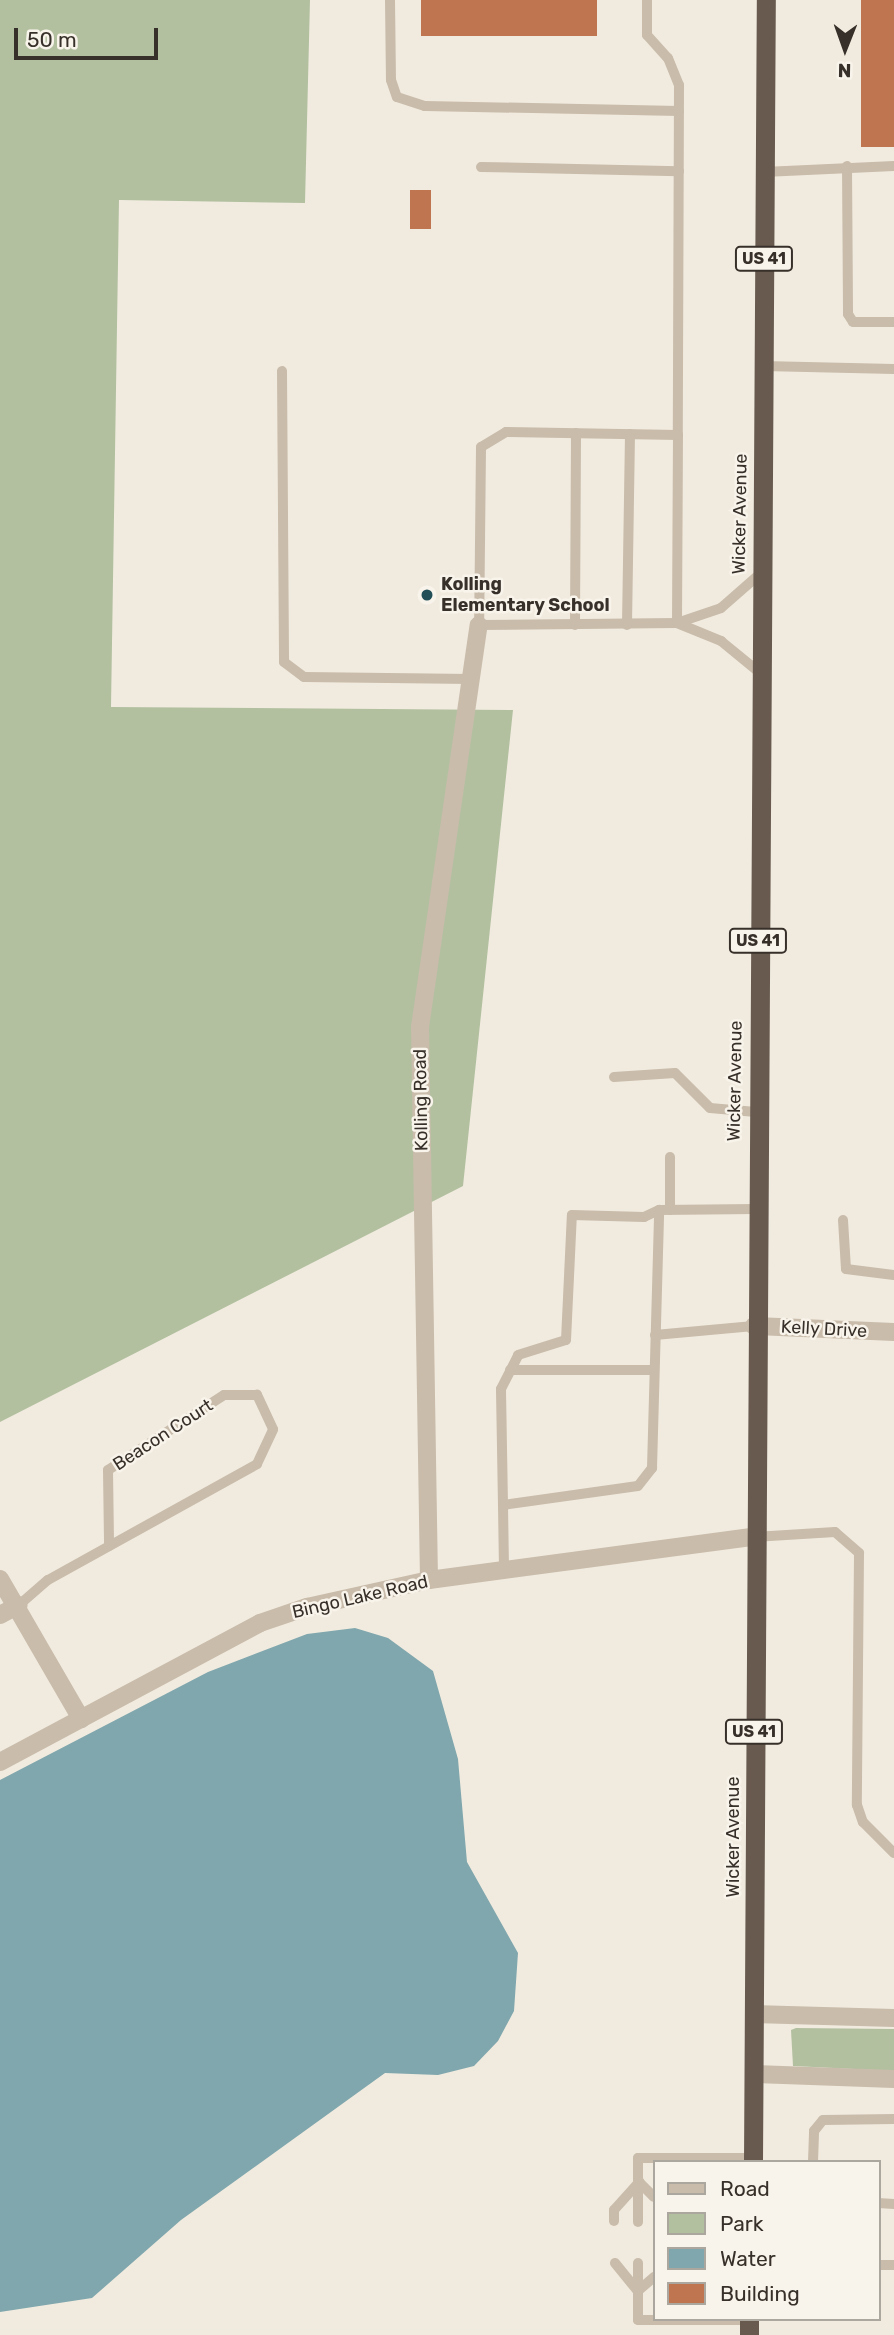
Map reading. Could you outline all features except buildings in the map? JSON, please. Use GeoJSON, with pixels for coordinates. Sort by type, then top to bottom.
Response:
{"type":"FeatureCollection","features":[{"type":"Feature","properties":{"kind":"highway","name":"Wicker Avenue"},"geometry":{"type":"LineString","coordinates":[[753,2160],[754,1326],[766,0]]}},
{"type":"Feature","properties":{"kind":"street","name":"Kolling Road"},"geometry":{"type":"LineString","coordinates":[[429,1580],[420,1027],[478,625]]}},
{"type":"Feature","properties":{"kind":"street","name":"Kelly Drive"},"geometry":{"type":"LineString","coordinates":[[754,1326],[894,1332]]}},
{"type":"Feature","properties":{"kind":"street","name":"Bingo Lake Road"},"geometry":{"type":"LineString","coordinates":[[0,1762],[260,1622],[429,1580],[753,1537]]}},
{"type":"Feature","properties":{"kind":"street"},"geometry":{"type":"LineString","coordinates":[[0,1579],[19,1605],[81,1719]]}},
{"type":"Feature","properties":{"kind":"street","name":"Beacon Court"},"geometry":{"type":"LineString","coordinates":[[0,1615],[19,1605]]}},
{"type":"Feature","properties":{"kind":"street"},"geometry":{"type":"LineString","coordinates":[[754,2014],[894,2018]]}},
{"type":"Feature","properties":{"kind":"street"},"geometry":{"type":"LineString","coordinates":[[755,2074],[894,2079]]}},
{"type":"Feature","properties":{"kind":"lane"},"geometry":{"type":"LineString","coordinates":[[390,0],[391,80],[397,97],[425,106],[679,111]]}},
{"type":"Feature","properties":{"kind":"lane"},"geometry":{"type":"LineString","coordinates":[[647,0],[647,35],[668,58],[679,85],[677,622]]}},
{"type":"Feature","properties":{"kind":"lane"},"geometry":{"type":"LineString","coordinates":[[764,172],[847,166],[894,166]]}},
{"type":"Feature","properties":{"kind":"lane"},"geometry":{"type":"LineString","coordinates":[[847,166],[848,314],[853,322],[894,322]]}},
{"type":"Feature","properties":{"kind":"lane"},"geometry":{"type":"LineString","coordinates":[[481,167],[679,171]]}},
{"type":"Feature","properties":{"kind":"lane"},"geometry":{"type":"LineString","coordinates":[[763,366],[894,369]]}},
{"type":"Feature","properties":{"kind":"lane"},"geometry":{"type":"LineString","coordinates":[[282,371],[284,662],[303,677],[471,679]]}},
{"type":"Feature","properties":{"kind":"lane"},"geometry":{"type":"LineString","coordinates":[[678,435],[506,432],[481,447],[478,625],[627,625],[677,622],[721,608],[761,573]]}},
{"type":"Feature","properties":{"kind":"lane"},"geometry":{"type":"LineString","coordinates":[[575,625],[576,433]]}},
{"type":"Feature","properties":{"kind":"lane"},"geometry":{"type":"LineString","coordinates":[[627,625],[630,434]]}},
{"type":"Feature","properties":{"kind":"lane"},"geometry":{"type":"LineString","coordinates":[[677,622],[721,640],[760,673]]}},
{"type":"Feature","properties":{"kind":"lane"},"geometry":{"type":"LineString","coordinates":[[614,1077],[675,1073],[710,1108],[756,1112]]}},
{"type":"Feature","properties":{"kind":"lane"},"geometry":{"type":"LineString","coordinates":[[670,1157],[670,1210]]}},
{"type":"Feature","properties":{"kind":"lane"},"geometry":{"type":"LineString","coordinates":[[504,1569],[498,1424],[501,1389],[518,1355],[566,1340],[572,1214],[643,1217],[659,1210],[755,1209]]}},
{"type":"Feature","properties":{"kind":"lane"},"geometry":{"type":"LineString","coordinates":[[503,1505],[638,1486],[652,1468],[659,1210]]}},
{"type":"Feature","properties":{"kind":"lane"},"geometry":{"type":"LineString","coordinates":[[843,1220],[846,1269],[894,1275]]}},
{"type":"Feature","properties":{"kind":"lane"},"geometry":{"type":"LineString","coordinates":[[655,1335],[754,1326]]}},
{"type":"Feature","properties":{"kind":"lane"},"geometry":{"type":"LineString","coordinates":[[510,1370],[654,1370]]}},
{"type":"Feature","properties":{"kind":"lane","name":"Beacon Court"},"geometry":{"type":"LineString","coordinates":[[19,1605],[48,1580],[257,1464],[273,1429],[257,1395],[224,1395],[108,1470],[109,1546]]}},
{"type":"Feature","properties":{"kind":"lane"},"geometry":{"type":"LineString","coordinates":[[753,1537],[835,1532],[859,1553],[857,1805],[863,1822],[894,1853]]}},
{"type":"Feature","properties":{"kind":"lane"},"geometry":{"type":"LineString","coordinates":[[813,2160],[814,2132],[823,2120],[894,2119]]}},
{"type":"Feature","properties":{"kind":"lane"},"geometry":{"type":"LineString","coordinates":[[638,2222],[638,2158],[753,2160]]}},
{"type":"Feature","properties":{"kind":"lane"},"geometry":{"type":"LineString","coordinates":[[639,2182],[652,2195]]}},
{"type":"Feature","properties":{"kind":"lane"},"geometry":{"type":"LineString","coordinates":[[614,2221],[614,2210],[639,2182]]}},
{"type":"Feature","properties":{"kind":"lane"},"geometry":{"type":"LineString","coordinates":[[615,2263],[638,2291]]}},
{"type":"Feature","properties":{"kind":"lane"},"geometry":{"type":"LineString","coordinates":[[638,2263],[638,2320],[652,2320]]}},
{"type":"Feature","properties":{"kind":"lane"},"geometry":{"type":"LineString","coordinates":[[638,2291],[652,2279]]}},
{"type":"Feature","properties":{"kind":"green space"},"geometry":{"type":"Polygon","coordinates":[[[0,0],[310,0],[305,203],[119,200],[111,707],[513,710],[463,1186],[0,1422],[0,0]]]}},
{"type":"Feature","properties":{"kind":"green space"},"geometry":{"type":"Polygon","coordinates":[[[894,2029],[894,2071],[793,2066],[791,2030],[894,2029]]]}},
{"type":"Feature","properties":{"kind":"water"},"geometry":{"type":"Polygon","coordinates":[[[355,1628],[388,1638],[433,1671],[458,1759],[467,1862],[518,1953],[514,2011],[498,2041],[474,2066],[438,2075],[385,2073],[181,2220],[92,2298],[0,2312],[0,1780],[208,1672],[307,1634],[355,1628]]]}},
{"type":"Feature","properties":{"kind":"place","name":"Kolling Elementary School"},"geometry":{"type":"Point","coordinates":[427,595]}}]}
